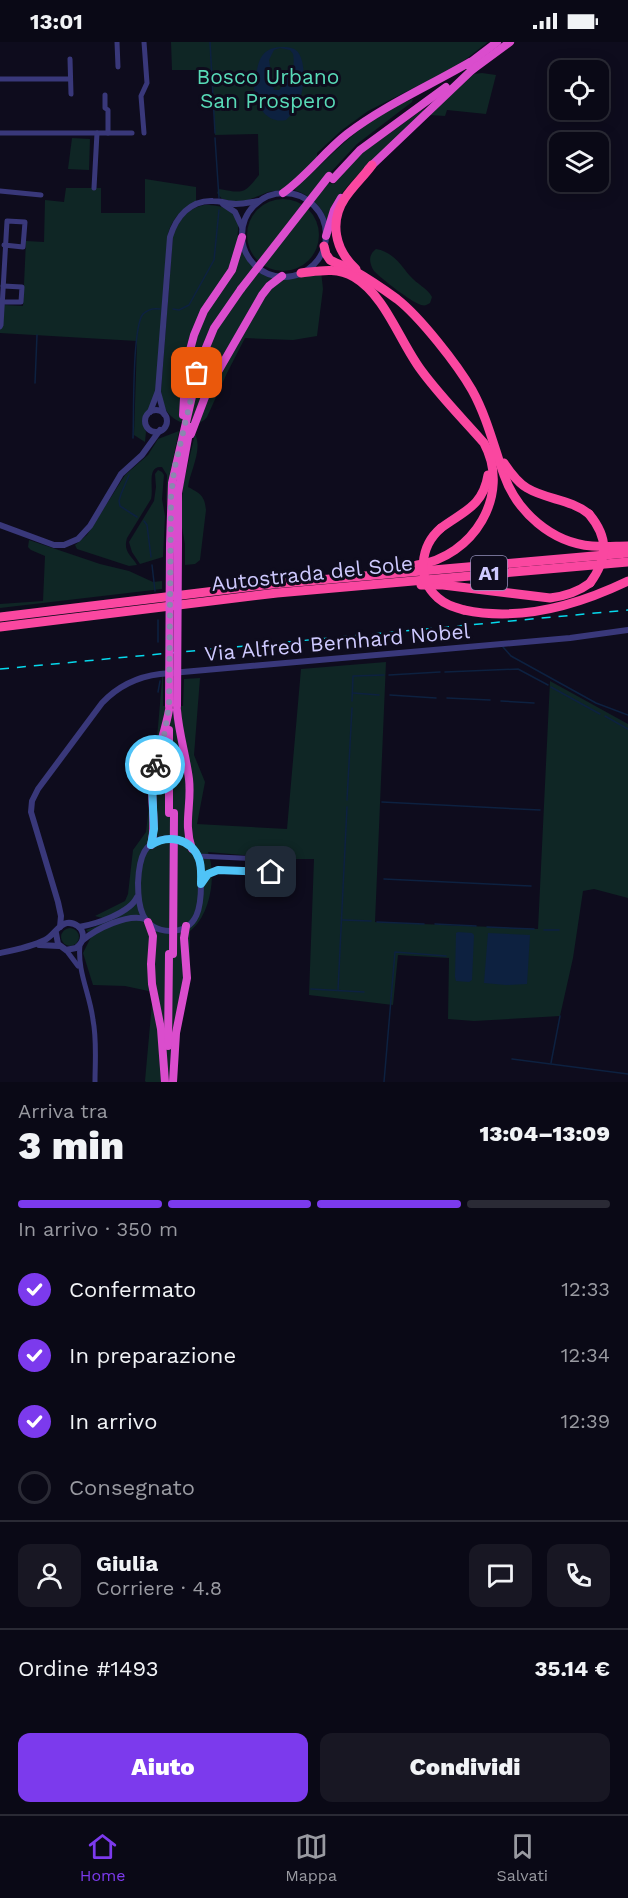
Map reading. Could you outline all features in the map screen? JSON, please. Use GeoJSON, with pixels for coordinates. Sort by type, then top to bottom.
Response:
{"type":"FeatureCollection","features":[{"type":"Feature","properties":{"kind":"highway"},"geometry":{"type":"LineString","coordinates":[[497,42],[340,198],[332,215],[325,241],[326,254],[330,260],[366,279],[403,305],[447,355],[472,390],[504,474],[515,498],[530,517],[547,530],[584,545],[628,546]]}},
{"type":"Feature","properties":{"kind":"highway"},"geometry":{"type":"LineString","coordinates":[[283,193],[358,126],[387,107],[472,65],[510,42]]}},
{"type":"Feature","properties":{"kind":"highway"},"geometry":{"type":"LineString","coordinates":[[169,1082],[174,545],[172,483],[202,372],[212,345],[243,291],[331,178],[360,150],[472,65]]}},
{"type":"Feature","properties":{"kind":"highway"},"geometry":{"type":"LineString","coordinates":[[366,279],[343,255],[335,227],[342,202],[372,165]]}},
{"type":"Feature","properties":{"kind":"highway"},"geometry":{"type":"LineString","coordinates":[[184,444],[186,365],[190,346],[204,311],[232,270],[242,237]]}},
{"type":"Feature","properties":{"kind":"highway"},"geometry":{"type":"LineString","coordinates":[[301,273],[335,270],[364,285],[381,306],[422,371],[484,443],[492,460],[493,490],[487,511],[473,534],[453,551],[430,562],[393,567],[357,576]]}},
{"type":"Feature","properties":{"kind":"highway"},"geometry":{"type":"LineString","coordinates":[[184,444],[211,383],[262,295],[282,276]]}},
{"type":"Feature","properties":{"kind":"highway"},"geometry":{"type":"LineString","coordinates":[[484,443],[489,469],[484,492],[475,504],[441,528],[426,549],[423,562],[424,574],[437,597],[449,605],[464,610],[504,613],[555,608],[628,581]]}},
{"type":"Feature","properties":{"kind":"highway"},"geometry":{"type":"LineString","coordinates":[[350,586],[443,585],[550,598],[577,592],[590,583],[599,571],[603,559],[604,544],[599,527],[589,514],[578,506],[526,488],[519,483],[499,457]]}},
{"type":"Feature","properties":{"kind":"highway","name":"Autostrada del Sole"},"geometry":{"type":"LineString","coordinates":[[0,617],[262,585],[628,553]]}},
{"type":"Feature","properties":{"kind":"highway","name":"Autostrada del Sole"},"geometry":{"type":"LineString","coordinates":[[0,627],[214,600],[628,561]]}},
{"type":"Feature","properties":{"kind":"highway"},"geometry":{"type":"LineString","coordinates":[[151,845],[154,829],[153,776],[173,708]]}},
{"type":"Feature","properties":{"kind":"highway"},"geometry":{"type":"LineString","coordinates":[[173,708],[189,778],[187,829],[195,852]]}},
{"type":"Feature","properties":{"kind":"highway"},"geometry":{"type":"LineString","coordinates":[[147,921],[153,936],[152,984],[169,1082]]}},
{"type":"Feature","properties":{"kind":"highway"},"geometry":{"type":"LineString","coordinates":[[169,1082],[187,978],[184,938],[186,926]]}},
{"type":"Feature","properties":{"kind":"street"},"geometry":{"type":"LineString","coordinates":[[117,42],[118,67]]}},
{"type":"Feature","properties":{"kind":"street"},"geometry":{"type":"LineString","coordinates":[[144,42],[147,83],[141,96],[144,133]]}},
{"type":"Feature","properties":{"kind":"street"},"geometry":{"type":"LineString","coordinates":[[70,58],[71,94]]}},
{"type":"Feature","properties":{"kind":"street"},"geometry":{"type":"LineString","coordinates":[[0,79],[70,79]]}},
{"type":"Feature","properties":{"kind":"street"},"geometry":{"type":"LineString","coordinates":[[105,95],[105,108],[108,110],[108,133]]}},
{"type":"Feature","properties":{"kind":"street"},"geometry":{"type":"LineString","coordinates":[[0,133],[132,133]]}},
{"type":"Feature","properties":{"kind":"street"},"geometry":{"type":"LineString","coordinates":[[94,188],[97,133]]}},
{"type":"Feature","properties":{"kind":"street"},"geometry":{"type":"LineString","coordinates":[[0,191],[40,195]]}},
{"type":"Feature","properties":{"kind":"street"},"geometry":{"type":"LineString","coordinates":[[283,193],[300,196],[314,205],[323,220],[325,241],[315,262],[301,273],[282,276],[265,272],[254,265],[245,250],[242,227],[248,212],[259,201],[268,196],[283,193]]}},
{"type":"Feature","properties":{"kind":"street"},"geometry":{"type":"LineString","coordinates":[[149,445],[145,420],[158,392],[167,262],[172,230],[178,218],[190,207],[202,202],[238,204],[259,201]]}},
{"type":"Feature","properties":{"kind":"street"},"geometry":{"type":"LineString","coordinates":[[220,202],[235,212],[242,227]]}},
{"type":"Feature","properties":{"kind":"street"},"geometry":{"type":"LineString","coordinates":[[0,327],[4,245],[7,221],[25,222],[23,247],[4,245]]}},
{"type":"Feature","properties":{"kind":"street"},"geometry":{"type":"LineString","coordinates":[[1,302],[21,302],[22,287],[3,286]]}},
{"type":"Feature","properties":{"kind":"street"},"geometry":{"type":"LineString","coordinates":[[0,525],[54,545],[64,545],[82,536],[121,474],[142,455],[166,424],[158,392]]}},
{"type":"Feature","properties":{"kind":"street"},"geometry":{"type":"LineString","coordinates":[[150,412],[158,410],[164,414]]}},
{"type":"Feature","properties":{"kind":"street"},"geometry":{"type":"LineString","coordinates":[[148,428],[154,431],[160,430]]}},
{"type":"Feature","properties":{"kind":"street","name":"Via Alfred Bernhard Nobel"},"geometry":{"type":"LineString","coordinates":[[58,930],[60,916],[58,902],[32,819],[32,801],[38,789],[102,703],[127,683],[160,674],[570,638],[628,630]]}},
{"type":"Feature","properties":{"kind":"street"},"geometry":{"type":"LineString","coordinates":[[0,953],[35,945],[76,948],[92,933],[128,918],[135,917],[166,930],[177,930],[186,926],[198,913],[201,900],[201,865],[195,852],[182,840],[160,839],[143,853],[139,863],[138,894],[139,906],[147,921]]}},
{"type":"Feature","properties":{"kind":"street"},"geometry":{"type":"LineString","coordinates":[[195,852],[286,860]]}},
{"type":"Feature","properties":{"kind":"street"},"geometry":{"type":"LineString","coordinates":[[258,872],[259,859]]}},
{"type":"Feature","properties":{"kind":"street"},"geometry":{"type":"LineString","coordinates":[[201,884],[208,874],[218,870],[285,873]]}},
{"type":"Feature","properties":{"kind":"street"},"geometry":{"type":"LineString","coordinates":[[35,945],[66,923],[89,925],[125,910],[135,903],[138,894]]}},
{"type":"Feature","properties":{"kind":"street","name":"Via Alfred Bernhard Nobel"},"geometry":{"type":"LineString","coordinates":[[58,902],[65,915],[76,925]]}},
{"type":"Feature","properties":{"kind":"street"},"geometry":{"type":"LineString","coordinates":[[76,925],[82,933],[80,967],[93,1019],[95,1082]]}},
{"type":"Feature","properties":{"kind":"street"},"geometry":{"type":"LineString","coordinates":[[58,930],[56,938],[80,967]]}},
{"type":"Feature","properties":{"kind":"green space","name":"Bosco Urbano San Prospero"},"geometry":{"type":"Polygon","coordinates":[[[171,42],[488,42],[457,66],[368,111],[342,130],[317,153],[317,157],[297,179],[287,186],[250,199],[236,201],[222,199],[217,193],[219,189],[242,191],[259,175],[258,134],[215,135],[212,70],[172,70],[171,42]]]}},
{"type":"Feature","properties":{"kind":"green space"},"geometry":{"type":"Polygon","coordinates":[[[474,74],[496,75],[486,114],[447,110],[445,116],[429,115],[474,74]]]}},
{"type":"Feature","properties":{"kind":"green space"},"geometry":{"type":"Polygon","coordinates":[[[413,99],[357,144],[329,174],[328,183],[334,184],[362,153],[425,108],[414,122],[350,183],[327,221],[322,210],[314,201],[294,190],[364,126],[396,106],[413,99]]]}},
{"type":"Feature","properties":{"kind":"green space"},"geometry":{"type":"Polygon","coordinates":[[[72,138],[90,139],[89,170],[68,169],[72,138]]]}},
{"type":"Feature","properties":{"kind":"green space"},"geometry":{"type":"Polygon","coordinates":[[[145,179],[196,187],[196,202],[178,215],[168,234],[156,392],[142,421],[146,432],[145,442],[134,435],[137,341],[0,333],[0,310],[4,305],[23,306],[26,241],[44,242],[45,200],[64,202],[66,188],[101,188],[101,213],[145,213],[145,179]]]}},
{"type":"Feature","properties":{"kind":"green space"},"geometry":{"type":"Polygon","coordinates":[[[290,199],[309,209],[317,221],[319,235],[317,249],[309,261],[297,269],[276,271],[257,261],[249,249],[247,228],[257,209],[269,201],[290,199]]]}},
{"type":"Feature","properties":{"kind":"green space"},"geometry":{"type":"Polygon","coordinates":[[[204,205],[220,206],[233,213],[238,223],[240,245],[248,260],[260,271],[284,278],[321,271],[323,289],[317,336],[293,340],[245,338],[207,417],[198,423],[186,424],[174,419],[166,410],[161,391],[173,235],[184,216],[204,205]]]}},
{"type":"Feature","properties":{"kind":"green space"},"geometry":{"type":"Polygon","coordinates":[[[376,249],[396,259],[430,294],[432,297],[430,303],[421,305],[416,303],[374,271],[370,259],[376,249]]]}},
{"type":"Feature","properties":{"kind":"green space"},"geometry":{"type":"Polygon","coordinates":[[[179,431],[166,507],[167,475],[162,467],[157,467],[152,473],[151,499],[127,538],[128,553],[137,565],[129,566],[77,549],[75,545],[87,535],[125,475],[148,455],[158,439],[179,431]]]}},
{"type":"Feature","properties":{"kind":"green space"},"geometry":{"type":"Polygon","coordinates":[[[195,434],[198,447],[188,487],[201,496],[206,510],[200,560],[195,564],[185,565],[185,544],[181,522],[183,485],[195,434]]]}},
{"type":"Feature","properties":{"kind":"green space"},"geometry":{"type":"Polygon","coordinates":[[[158,470],[164,475],[163,557],[140,564],[129,542],[154,501],[155,474],[158,470]]]}},
{"type":"Feature","properties":{"kind":"green space"},"geometry":{"type":"Polygon","coordinates":[[[29,540],[100,564],[129,571],[153,582],[162,581],[162,589],[0,608],[0,604],[43,601],[45,556],[28,547],[29,540]]]}},
{"type":"Feature","properties":{"kind":"green space"},"geometry":{"type":"Polygon","coordinates":[[[386,662],[375,922],[538,929],[550,681],[628,724],[628,898],[594,889],[583,891],[573,958],[560,1016],[474,1021],[448,1019],[449,958],[398,955],[393,1005],[309,995],[314,859],[286,859],[208,852],[212,884],[203,916],[190,931],[190,977],[180,1033],[177,1082],[146,1082],[153,992],[125,986],[93,985],[83,953],[95,929],[88,932],[86,930],[106,919],[95,916],[125,901],[128,894],[133,850],[146,832],[163,668],[163,706],[183,706],[184,679],[200,678],[194,755],[205,782],[197,824],[287,829],[301,669],[386,662]]]}},
{"type":"Feature","properties":{"kind":"green space"},"geometry":{"type":"Polygon","coordinates":[[[70,928],[76,931],[79,937],[76,943],[70,946],[64,943],[61,937],[64,931],[70,928]]]}},
{"type":"Feature","properties":{"kind":"water"},"geometry":{"type":"Polygon","coordinates":[[[276,47],[288,47],[297,51],[303,63],[304,72],[301,97],[295,110],[286,120],[279,121],[268,116],[260,107],[254,89],[259,61],[265,52],[276,47]],[[280,48],[274,50],[269,60],[274,90],[279,90],[288,76],[292,74],[294,58],[290,50],[280,48]]]}},
{"type":"Feature","properties":{"kind":"water"},"geometry":{"type":"Polygon","coordinates":[[[456,933],[474,935],[472,980],[469,982],[456,981],[455,977],[456,933]]]}},
{"type":"Feature","properties":{"kind":"water"},"geometry":{"type":"Polygon","coordinates":[[[488,933],[530,935],[527,984],[484,983],[488,933]]]}},
{"type":"Feature","properties":{"kind":"waterway"},"geometry":{"type":"LineString","coordinates":[[210,42],[215,133]]}},
{"type":"Feature","properties":{"kind":"waterway"},"geometry":{"type":"LineString","coordinates":[[215,138],[219,198]]}},
{"type":"Feature","properties":{"kind":"waterway"},"geometry":{"type":"LineString","coordinates":[[173,309],[179,310],[189,305],[214,260],[219,210]]}},
{"type":"Feature","properties":{"kind":"waterway"},"geometry":{"type":"LineString","coordinates":[[133,438],[135,353],[139,322],[147,311],[160,309]]}},
{"type":"Feature","properties":{"kind":"waterway"},"geometry":{"type":"LineString","coordinates":[[35,383],[37,335]]}},
{"type":"Feature","properties":{"kind":"waterway"},"geometry":{"type":"LineString","coordinates":[[129,475],[119,501],[120,506],[137,517]]}},
{"type":"Feature","properties":{"kind":"waterway"},"geometry":{"type":"LineString","coordinates":[[144,521],[147,525],[151,557]]}},
{"type":"Feature","properties":{"kind":"waterway"},"geometry":{"type":"LineString","coordinates":[[152,565],[155,591]]}},
{"type":"Feature","properties":{"kind":"waterway"},"geometry":{"type":"LineString","coordinates":[[158,620],[158,642]]}},
{"type":"Feature","properties":{"kind":"waterway"},"geometry":{"type":"LineString","coordinates":[[503,647],[511,656],[596,703],[628,715]]}},
{"type":"Feature","properties":{"kind":"waterway"},"geometry":{"type":"LineString","coordinates":[[445,672],[518,669],[548,685]]}},
{"type":"Feature","properties":{"kind":"waterway"},"geometry":{"type":"LineString","coordinates":[[389,675],[440,672]]}},
{"type":"Feature","properties":{"kind":"waterway"},"geometry":{"type":"LineString","coordinates":[[352,701],[353,676],[384,675]]}},
{"type":"Feature","properties":{"kind":"waterway"},"geometry":{"type":"LineString","coordinates":[[158,692],[160,681]]}},
{"type":"Feature","properties":{"kind":"waterway"},"geometry":{"type":"LineString","coordinates":[[551,687],[600,714]]}},
{"type":"Feature","properties":{"kind":"waterway"},"geometry":{"type":"LineString","coordinates":[[353,693],[379,695]]}},
{"type":"Feature","properties":{"kind":"waterway"},"geometry":{"type":"LineString","coordinates":[[390,695],[436,698]]}},
{"type":"Feature","properties":{"kind":"waterway"},"geometry":{"type":"LineString","coordinates":[[447,698],[490,700]]}},
{"type":"Feature","properties":{"kind":"waterway"},"geometry":{"type":"LineString","coordinates":[[501,701],[534,703]]}},
{"type":"Feature","properties":{"kind":"waterway"},"geometry":{"type":"LineString","coordinates":[[347,800],[352,708]]}},
{"type":"Feature","properties":{"kind":"waterway"},"geometry":{"type":"LineString","coordinates":[[605,716],[628,729]]}},
{"type":"Feature","properties":{"kind":"waterway"},"geometry":{"type":"LineString","coordinates":[[382,802],[540,810]]}},
{"type":"Feature","properties":{"kind":"waterway"},"geometry":{"type":"LineString","coordinates":[[338,990],[347,807]]}},
{"type":"Feature","properties":{"kind":"waterway"},"geometry":{"type":"LineString","coordinates":[[384,879],[531,886]]}},
{"type":"Feature","properties":{"kind":"waterway"},"geometry":{"type":"LineString","coordinates":[[342,920],[371,921]]}},
{"type":"Feature","properties":{"kind":"waterway"},"geometry":{"type":"LineString","coordinates":[[377,922],[424,924]]}},
{"type":"Feature","properties":{"kind":"waterway"},"geometry":{"type":"LineString","coordinates":[[435,924],[476,926]]}},
{"type":"Feature","properties":{"kind":"waterway"},"geometry":{"type":"LineString","coordinates":[[487,927],[534,929]]}},
{"type":"Feature","properties":{"kind":"waterway"},"geometry":{"type":"LineString","coordinates":[[544,930],[559,930]]}},
{"type":"Feature","properties":{"kind":"waterway"},"geometry":{"type":"LineString","coordinates":[[384,1082],[395,952],[446,956]]}},
{"type":"Feature","properties":{"kind":"waterway"},"geometry":{"type":"LineString","coordinates":[[311,989],[364,992]]}},
{"type":"Feature","properties":{"kind":"waterway"},"geometry":{"type":"LineString","coordinates":[[551,1063],[560,1016]]}},
{"type":"Feature","properties":{"kind":"waterway"},"geometry":{"type":"LineString","coordinates":[[512,1059],[628,1074]]}},
{"type":"Feature","properties":{"kind":"railway"},"geometry":{"type":"LineString","coordinates":[[0,669],[628,610]]}},
{"type":"Feature","properties":{"kind":"way so far"},"geometry":{"type":"LineString","coordinates":[[155,765],[164,736],[169,706],[172,483],[197,373]]}},
{"type":"Feature","properties":{"kind":"route"},"geometry":{"type":"LineString","coordinates":[[155,765],[152,786],[154,835],[151,845],[166,838],[186,843],[199,859],[201,884],[208,874],[218,870],[271,872]]}}]}
